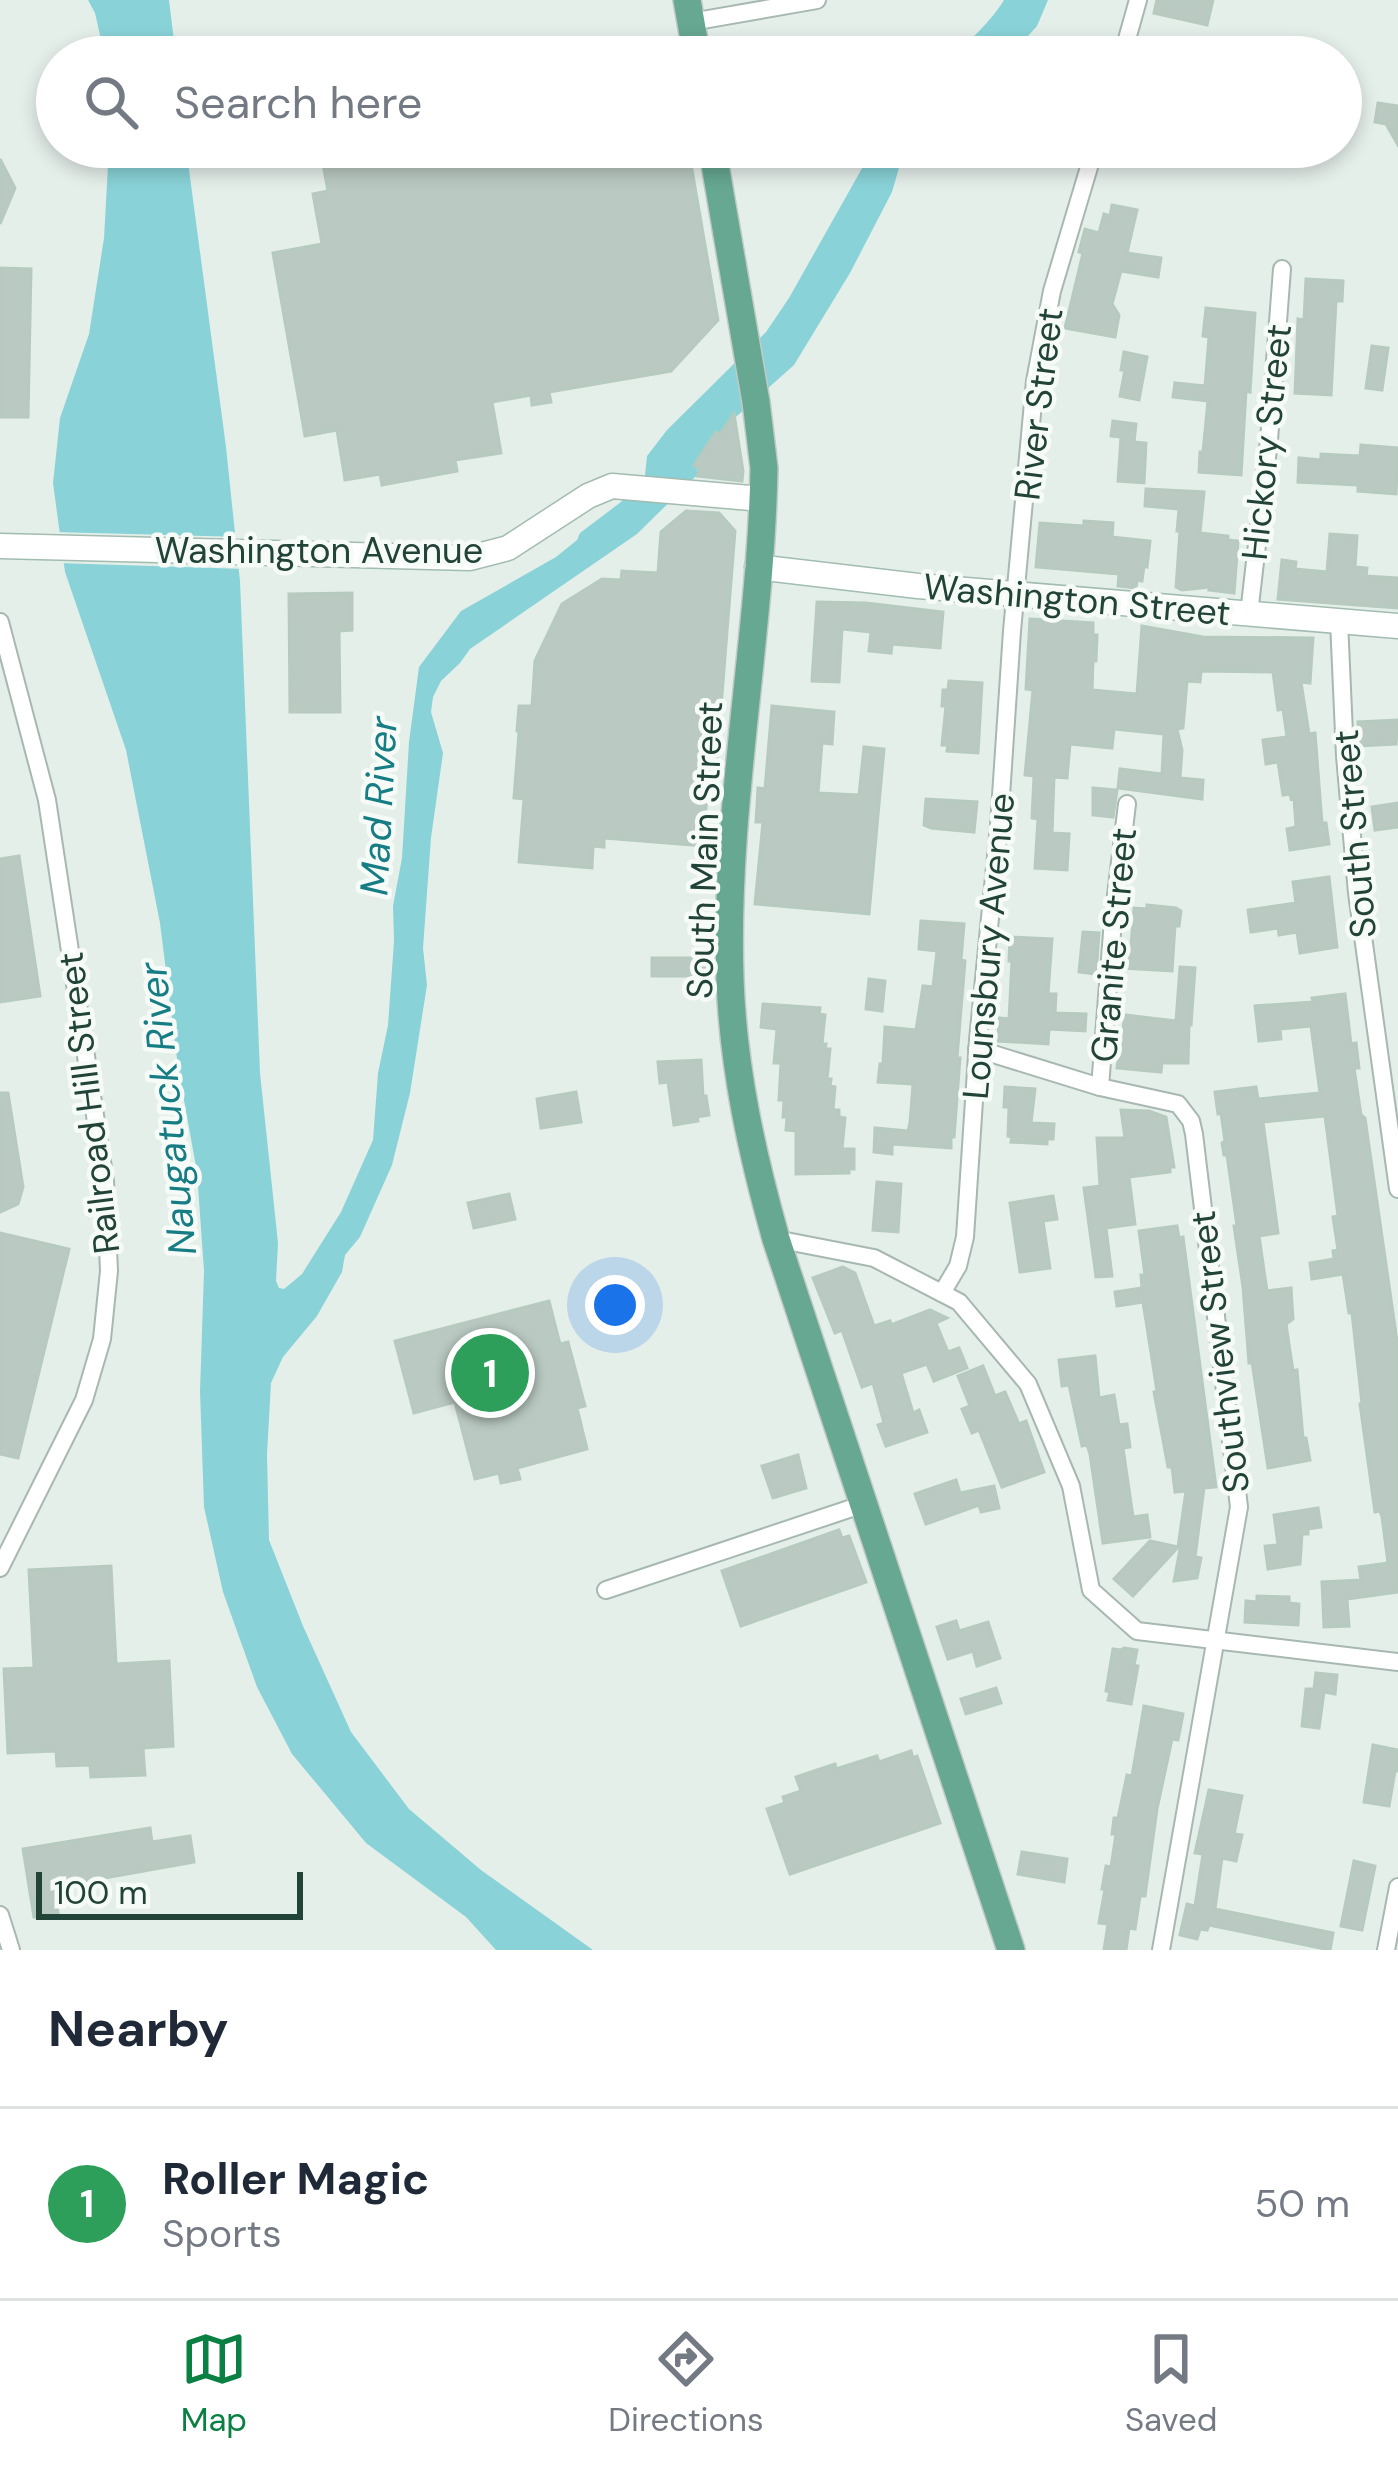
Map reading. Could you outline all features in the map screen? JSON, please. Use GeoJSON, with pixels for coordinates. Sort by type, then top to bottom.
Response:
{"type":"FeatureCollection","features":[{"type":"Feature","properties":{"kind":"main road","name":"South Main Street"},"geometry":{"type":"LineString","coordinates":[[716,168],[764,468],[736,818],[730,963],[747,1124],[776,1239],[1011,1950]]}},
{"type":"Feature","properties":{"kind":"main road","name":"Washington Avenue"},"geometry":{"type":"LineString","coordinates":[[12,546],[454,558],[482,556],[516,544],[612,485],[762,499]]}},
{"type":"Feature","properties":{"kind":"main road","name":"Washington Street"},"geometry":{"type":"LineString","coordinates":[[757,567],[855,580],[1398,626]]}},
{"type":"Feature","properties":{"kind":"street"},"geometry":{"type":"LineString","coordinates":[[689,11],[817,0]]}},
{"type":"Feature","properties":{"kind":"street"},"geometry":{"type":"LineString","coordinates":[[1128,36],[1138,0]]}},
{"type":"Feature","properties":{"kind":"street","name":"River Street"},"geometry":{"type":"LineString","coordinates":[[1016,594],[1039,351],[1089,168]]}},
{"type":"Feature","properties":{"kind":"street","name":"Hickory Street"},"geometry":{"type":"LineString","coordinates":[[1249,614],[1282,269]]}},
{"type":"Feature","properties":{"kind":"street","name":"Lounsbury Avenue"},"geometry":{"type":"LineString","coordinates":[[942,1293],[963,1248],[1016,594]]}},
{"type":"Feature","properties":{"kind":"street","name":"South Street"},"geometry":{"type":"LineString","coordinates":[[1339,621],[1357,892],[1398,1189]]}},
{"type":"Feature","properties":{"kind":"street","name":"Railroad Hill Street"},"geometry":{"type":"LineString","coordinates":[[0,622],[47,800],[105,1181],[109,1270],[102,1339],[84,1400],[0,1568]]}},
{"type":"Feature","properties":{"kind":"street","name":"Granite Street"},"geometry":{"type":"LineString","coordinates":[[1100,1087],[1126,804]]}},
{"type":"Feature","properties":{"kind":"street","name":"Southview Street"},"geometry":{"type":"LineString","coordinates":[[977,1049],[1100,1087],[1178,1104],[1194,1134],[1239,1507],[1161,1950]]}},
{"type":"Feature","properties":{"kind":"street"},"geometry":{"type":"LineString","coordinates":[[776,1239],[874,1258],[959,1302],[1028,1384],[1071,1486],[1090,1590],[1137,1631],[1398,1662]]}},
{"type":"Feature","properties":{"kind":"street"},"geometry":{"type":"LineString","coordinates":[[606,1590],[864,1504]]}},
{"type":"Feature","properties":{"kind":"street"},"geometry":{"type":"LineString","coordinates":[[1386,1950],[1398,1887]]}},
{"type":"Feature","properties":{"kind":"street"},"geometry":{"type":"LineString","coordinates":[[0,1915],[11,1950]]}},
{"type":"Feature","properties":{"kind":"water"},"geometry":{"type":"Polygon","coordinates":[[[88,0],[169,0],[173,36],[100,36],[88,0]]]}},
{"type":"Feature","properties":{"kind":"water"},"geometry":{"type":"Polygon","coordinates":[[[1004,0],[1048,0],[1028,36],[973,36],[1004,0]]]}},
{"type":"Feature","properties":{"kind":"water"},"geometry":{"type":"Polygon","coordinates":[[[108,168],[189,168],[240,581],[260,1073],[278,1243],[276,1281],[284,1289],[302,1274],[341,1212],[373,1140],[378,1073],[388,1025],[393,906],[402,858],[419,667],[461,611],[556,557],[621,502],[645,475],[647,456],[667,430],[766,332],[862,168],[899,168],[892,192],[850,273],[794,365],[720,434],[716,432],[697,475],[637,534],[470,649],[441,681],[431,712],[443,753],[423,948],[427,985],[410,1093],[392,1165],[360,1237],[345,1255],[342,1272],[317,1316],[283,1357],[271,1383],[269,1540],[351,1732],[409,1809],[481,1870],[593,1950],[496,1950],[466,1917],[366,1843],[292,1754],[257,1687],[223,1592],[204,1507],[200,1391],[204,1271],[197,1172],[160,923],[126,750],[65,572],[53,483],[60,418],[89,334],[104,238],[108,168]]]}},
{"type":"Feature","properties":{"kind":"pier"},"geometry":{"type":"Polygon","coordinates":[[[54,532],[242,537],[245,569],[58,563],[54,532]]]}},
{"type":"Feature","properties":{"kind":"building"},"geometry":{"type":"Polygon","coordinates":[[[1157,0],[1213,0],[1207,25],[1154,13],[1157,0]]]}},
{"type":"Feature","properties":{"kind":"building"},"geometry":{"type":"Polygon","coordinates":[[[1378,103],[1398,106],[1398,145],[1386,124],[1375,122],[1378,103]]]}},
{"type":"Feature","properties":{"kind":"building"},"geometry":{"type":"Polygon","coordinates":[[[0,159],[15,188],[0,224],[0,159]]]}},
{"type":"Feature","properties":{"kind":"building"},"geometry":{"type":"Polygon","coordinates":[[[324,168],[692,168],[718,320],[671,371],[549,392],[551,402],[532,405],[531,395],[492,402],[501,453],[455,460],[457,471],[382,485],[380,474],[345,480],[337,430],[305,436],[273,253],[322,244],[313,194],[328,191],[324,168]]]}},
{"type":"Feature","properties":{"kind":"building"},"geometry":{"type":"Polygon","coordinates":[[[1112,205],[1137,210],[1127,253],[1161,258],[1158,277],[1121,271],[1112,304],[1119,315],[1115,337],[1065,328],[1085,229],[1099,233],[1112,205]]]}},
{"type":"Feature","properties":{"kind":"building"},"geometry":{"type":"Polygon","coordinates":[[[0,268],[31,269],[28,417],[0,417],[0,268]]]}},
{"type":"Feature","properties":{"kind":"building"},"geometry":{"type":"Polygon","coordinates":[[[1306,279],[1343,281],[1342,301],[1336,301],[1331,395],[1295,393],[1298,319],[1304,320],[1306,279]]]}},
{"type":"Feature","properties":{"kind":"building"},"geometry":{"type":"Polygon","coordinates":[[[1206,308],[1255,313],[1241,475],[1199,472],[1208,401],[1173,397],[1175,383],[1205,386],[1206,308]]]}},
{"type":"Feature","properties":{"kind":"building"},"geometry":{"type":"Polygon","coordinates":[[[1372,346],[1388,348],[1382,390],[1366,388],[1372,346]]]}},
{"type":"Feature","properties":{"kind":"building"},"geometry":{"type":"Polygon","coordinates":[[[1124,352],[1147,357],[1139,400],[1120,396],[1124,352]]]}},
{"type":"Feature","properties":{"kind":"building"},"geometry":{"type":"Polygon","coordinates":[[[734,414],[742,481],[697,476],[700,469],[694,465],[734,414]]]}},
{"type":"Feature","properties":{"kind":"building"},"geometry":{"type":"Polygon","coordinates":[[[1113,421],[1136,424],[1134,442],[1146,443],[1144,483],[1118,481],[1121,437],[1111,436],[1113,421]]]}},
{"type":"Feature","properties":{"kind":"building"},"geometry":{"type":"Polygon","coordinates":[[[1361,445],[1398,448],[1396,494],[1358,491],[1358,485],[1298,482],[1299,458],[1360,456],[1361,445]]]}},
{"type":"Feature","properties":{"kind":"building"},"geometry":{"type":"Polygon","coordinates":[[[1146,489],[1204,492],[1200,533],[1238,541],[1234,593],[1176,587],[1179,509],[1145,506],[1146,489]]]}},
{"type":"Feature","properties":{"kind":"building"},"geometry":{"type":"Polygon","coordinates":[[[686,511],[719,513],[735,531],[717,757],[710,756],[703,846],[604,838],[604,847],[593,846],[592,868],[519,862],[524,799],[514,798],[519,706],[532,706],[535,661],[562,604],[602,579],[621,580],[622,571],[658,573],[661,532],[686,511]]]}},
{"type":"Feature","properties":{"kind":"building"},"geometry":{"type":"Polygon","coordinates":[[[1084,521],[1113,523],[1112,537],[1150,541],[1147,567],[1136,588],[1118,586],[1119,574],[1036,567],[1040,523],[1084,526],[1084,521]]]}},
{"type":"Feature","properties":{"kind":"building"},"geometry":{"type":"Polygon","coordinates":[[[1330,534],[1357,536],[1355,567],[1367,568],[1366,576],[1398,578],[1398,608],[1278,599],[1282,560],[1296,562],[1295,569],[1327,572],[1330,534]]]}},
{"type":"Feature","properties":{"kind":"building"},"geometry":{"type":"Polygon","coordinates":[[[352,593],[352,630],[339,631],[340,712],[290,712],[289,594],[352,593]]]}},
{"type":"Feature","properties":{"kind":"building"},"geometry":{"type":"Polygon","coordinates":[[[817,602],[943,612],[940,648],[892,644],[891,653],[869,651],[871,632],[842,629],[839,682],[812,681],[817,602]]]}},
{"type":"Feature","properties":{"kind":"building"},"geometry":{"type":"Polygon","coordinates":[[[1030,619],[1093,623],[1093,635],[1097,635],[1092,690],[1137,694],[1142,626],[1203,637],[1313,638],[1310,683],[1301,682],[1309,734],[1315,733],[1322,823],[1326,823],[1329,844],[1290,850],[1287,829],[1296,827],[1294,798],[1283,795],[1278,762],[1266,764],[1263,740],[1287,737],[1273,672],[1201,671],[1200,682],[1187,681],[1183,728],[1177,729],[1182,750],[1180,778],[1203,780],[1202,799],[1118,788],[1120,769],[1162,774],[1164,734],[1114,729],[1112,748],[1070,744],[1067,778],[1054,777],[1052,833],[1069,834],[1067,870],[1035,868],[1034,776],[1025,775],[1033,690],[1026,689],[1030,619]]]}},
{"type":"Feature","properties":{"kind":"building"},"geometry":{"type":"Polygon","coordinates":[[[949,681],[982,683],[978,753],[947,751],[948,745],[942,745],[943,690],[948,690],[949,681]]]}},
{"type":"Feature","properties":{"kind":"building"},"geometry":{"type":"Polygon","coordinates":[[[772,706],[834,712],[832,744],[822,743],[818,793],[859,795],[864,747],[884,749],[869,914],[755,904],[763,822],[756,822],[758,788],[765,789],[772,706]]]}},
{"type":"Feature","properties":{"kind":"building"},"geometry":{"type":"Polygon","coordinates":[[[1398,720],[1396,744],[1359,746],[1358,722],[1398,720]]]}},
{"type":"Feature","properties":{"kind":"building"},"geometry":{"type":"Polygon","coordinates":[[[1093,788],[1117,790],[1113,817],[1093,815],[1093,788]]]}},
{"type":"Feature","properties":{"kind":"building"},"geometry":{"type":"Polygon","coordinates":[[[926,799],[977,802],[974,832],[924,825],[926,799]]]}},
{"type":"Feature","properties":{"kind":"building"},"geometry":{"type":"Polygon","coordinates":[[[1398,803],[1398,827],[1375,830],[1372,807],[1398,803]]]}},
{"type":"Feature","properties":{"kind":"building"},"geometry":{"type":"Polygon","coordinates":[[[19,856],[40,996],[0,1002],[0,859],[19,856]]]}},
{"type":"Feature","properties":{"kind":"building"},"geometry":{"type":"Polygon","coordinates":[[[1329,877],[1337,947],[1300,953],[1297,932],[1279,935],[1278,928],[1251,932],[1248,910],[1296,903],[1293,882],[1329,877]]]}},
{"type":"Feature","properties":{"kind":"building"},"geometry":{"type":"Polygon","coordinates":[[[1147,905],[1181,911],[1179,926],[1175,926],[1172,971],[1122,968],[1124,946],[1131,946],[1134,908],[1147,909],[1147,905]]]}},
{"type":"Feature","properties":{"kind":"building"},"geometry":{"type":"Polygon","coordinates":[[[921,921],[964,924],[954,1137],[951,1148],[892,1144],[892,1154],[874,1152],[875,1128],[908,1131],[910,1123],[913,1084],[878,1082],[885,1027],[916,1030],[923,986],[933,987],[937,951],[919,949],[921,921]]]}},
{"type":"Feature","properties":{"kind":"building"},"geometry":{"type":"Polygon","coordinates":[[[1083,932],[1099,933],[1096,974],[1079,972],[1083,932]]]}},
{"type":"Feature","properties":{"kind":"building"},"geometry":{"type":"Polygon","coordinates":[[[1010,937],[1052,939],[1048,994],[1056,994],[1055,1013],[1086,1014],[1085,1031],[1049,1029],[1048,1044],[998,1041],[999,1018],[1009,1019],[1010,937]]]}},
{"type":"Feature","properties":{"kind":"building"},"geometry":{"type":"Polygon","coordinates":[[[652,958],[709,958],[709,976],[652,976],[652,958]]]}},
{"type":"Feature","properties":{"kind":"building"},"geometry":{"type":"Polygon","coordinates":[[[1180,967],[1195,968],[1188,1063],[1162,1063],[1161,1072],[1117,1068],[1125,1015],[1176,1021],[1180,967]]]}},
{"type":"Feature","properties":{"kind":"building"},"geometry":{"type":"Polygon","coordinates":[[[869,979],[885,981],[882,1011],[866,1009],[869,979]]]}},
{"type":"Feature","properties":{"kind":"building"},"geometry":{"type":"Polygon","coordinates":[[[1345,994],[1351,1044],[1356,1043],[1359,1068],[1354,1068],[1398,1348],[1398,1592],[1347,1599],[1349,1626],[1324,1627],[1322,1582],[1361,1580],[1359,1567],[1388,1563],[1382,1517],[1380,1511],[1375,1512],[1352,1313],[1343,1274],[1312,1279],[1310,1263],[1334,1259],[1333,1251],[1338,1250],[1325,1116],[1263,1122],[1278,1233],[1259,1236],[1267,1291],[1291,1288],[1293,1319],[1286,1324],[1310,1460],[1268,1468],[1249,1363],[1237,1226],[1215,1092],[1256,1087],[1258,1099],[1320,1093],[1311,1026],[1280,1029],[1281,1039],[1259,1041],[1255,1006],[1313,1002],[1312,998],[1345,994]]]}},
{"type":"Feature","properties":{"kind":"building"},"geometry":{"type":"Polygon","coordinates":[[[763,1004],[820,1008],[819,1014],[825,1015],[822,1044],[830,1049],[827,1079],[835,1087],[833,1110],[845,1118],[842,1149],[854,1149],[854,1169],[849,1173],[796,1174],[796,1131],[786,1130],[784,1100],[779,1100],[781,1063],[774,1063],[777,1029],[761,1027],[763,1004]]]}},
{"type":"Feature","properties":{"kind":"building"},"geometry":{"type":"Polygon","coordinates":[[[701,1060],[709,1115],[674,1125],[668,1082],[660,1083],[658,1062],[701,1060]]]}},
{"type":"Feature","properties":{"kind":"building"},"geometry":{"type":"Polygon","coordinates":[[[1005,1087],[1035,1089],[1031,1123],[1054,1124],[1053,1139],[1047,1139],[1047,1144],[1011,1142],[1005,1087]]]}},
{"type":"Feature","properties":{"kind":"building"},"geometry":{"type":"Polygon","coordinates":[[[576,1092],[581,1122],[541,1128],[537,1099],[576,1092]]]}},
{"type":"Feature","properties":{"kind":"building"},"geometry":{"type":"Polygon","coordinates":[[[0,1093],[8,1093],[23,1187],[18,1204],[0,1212],[0,1093]]]}},
{"type":"Feature","properties":{"kind":"building"},"geometry":{"type":"Polygon","coordinates":[[[1121,1110],[1166,1117],[1174,1167],[1170,1172],[1129,1177],[1135,1224],[1106,1228],[1112,1276],[1096,1277],[1084,1188],[1100,1186],[1097,1138],[1125,1138],[1121,1110]]]}},
{"type":"Feature","properties":{"kind":"building"},"geometry":{"type":"Polygon","coordinates":[[[877,1182],[901,1184],[898,1232],[873,1230],[877,1182]]]}},
{"type":"Feature","properties":{"kind":"building"},"geometry":{"type":"Polygon","coordinates":[[[509,1194],[515,1219],[474,1228],[468,1203],[509,1194]]]}},
{"type":"Feature","properties":{"kind":"building"},"geometry":{"type":"Polygon","coordinates":[[[1053,1196],[1057,1219],[1043,1221],[1050,1268],[1020,1272],[1010,1203],[1053,1196]]]}},
{"type":"Feature","properties":{"kind":"building"},"geometry":{"type":"Polygon","coordinates":[[[1177,1226],[1179,1238],[1183,1237],[1216,1487],[1204,1488],[1195,1557],[1201,1558],[1197,1578],[1174,1581],[1181,1544],[1133,1596],[1114,1579],[1150,1541],[1178,1547],[1186,1491],[1175,1492],[1172,1467],[1168,1467],[1143,1302],[1117,1306],[1115,1292],[1142,1288],[1141,1275],[1145,1275],[1139,1231],[1177,1226]]]}},
{"type":"Feature","properties":{"kind":"building"},"geometry":{"type":"Polygon","coordinates":[[[0,1233],[69,1249],[18,1458],[0,1454],[0,1233]]]}},
{"type":"Feature","properties":{"kind":"building"},"geometry":{"type":"Polygon","coordinates":[[[843,1267],[855,1273],[874,1326],[890,1321],[891,1325],[930,1310],[947,1318],[936,1323],[948,1352],[959,1348],[967,1368],[934,1381],[927,1364],[901,1373],[913,1413],[919,1410],[927,1432],[886,1446],[873,1383],[862,1387],[842,1330],[835,1333],[813,1278],[843,1267]]]}},
{"type":"Feature","properties":{"kind":"building"},"geometry":{"type":"Polygon","coordinates":[[[549,1301],[560,1344],[568,1342],[585,1406],[577,1408],[587,1449],[517,1468],[520,1479],[501,1483],[499,1473],[475,1479],[455,1402],[414,1413],[395,1341],[549,1301]]]}},
{"type":"Feature","properties":{"kind":"building"},"geometry":{"type":"Polygon","coordinates":[[[1095,1356],[1099,1398],[1114,1395],[1119,1425],[1127,1424],[1130,1447],[1123,1448],[1133,1517],[1147,1515],[1150,1537],[1103,1543],[1090,1454],[1087,1445],[1082,1446],[1069,1385],[1062,1386],[1059,1360],[1095,1356]]]}},
{"type":"Feature","properties":{"kind":"building"},"geometry":{"type":"Polygon","coordinates":[[[983,1366],[995,1396],[1005,1392],[1019,1424],[1026,1421],[1044,1472],[1002,1487],[979,1430],[972,1433],[962,1409],[970,1406],[958,1376],[983,1366]]]}},
{"type":"Feature","properties":{"kind":"building"},"geometry":{"type":"Polygon","coordinates":[[[798,1455],[806,1488],[773,1498],[762,1466],[798,1455]]]}},
{"type":"Feature","properties":{"kind":"building"},"geometry":{"type":"Polygon","coordinates":[[[956,1480],[960,1493],[994,1486],[999,1508],[981,1512],[979,1505],[926,1524],[915,1494],[956,1480]]]}},
{"type":"Feature","properties":{"kind":"building"},"geometry":{"type":"Polygon","coordinates":[[[1318,1508],[1321,1527],[1302,1534],[1300,1564],[1268,1569],[1265,1546],[1278,1545],[1274,1515],[1318,1508]]]}},
{"type":"Feature","properties":{"kind":"building"},"geometry":{"type":"Polygon","coordinates":[[[839,1530],[842,1538],[849,1536],[866,1582],[741,1626],[722,1571],[839,1530]]]}},
{"type":"Feature","properties":{"kind":"building"},"geometry":{"type":"Polygon","coordinates":[[[111,1566],[116,1664],[169,1661],[173,1746],[143,1748],[145,1775],[91,1777],[90,1765],[57,1766],[56,1751],[8,1753],[4,1669],[34,1668],[29,1570],[111,1566]]]}},
{"type":"Feature","properties":{"kind":"building"},"geometry":{"type":"Polygon","coordinates":[[[1257,1596],[1289,1597],[1289,1603],[1299,1604],[1298,1625],[1245,1622],[1246,1601],[1257,1602],[1257,1596]]]}},
{"type":"Feature","properties":{"kind":"building"},"geometry":{"type":"Polygon","coordinates":[[[956,1621],[959,1631],[988,1622],[1000,1658],[977,1666],[973,1651],[948,1659],[937,1627],[956,1621]]]}},
{"type":"Feature","properties":{"kind":"building"},"geometry":{"type":"Polygon","coordinates":[[[1113,1649],[1137,1650],[1131,1704],[1108,1700],[1110,1692],[1106,1691],[1113,1649]]]}},
{"type":"Feature","properties":{"kind":"building"},"geometry":{"type":"Polygon","coordinates":[[[1316,1673],[1337,1675],[1335,1694],[1324,1692],[1319,1728],[1302,1726],[1306,1689],[1314,1689],[1316,1673]]]}},
{"type":"Feature","properties":{"kind":"building"},"geometry":{"type":"Polygon","coordinates":[[[996,1688],[1001,1703],[966,1714],[961,1699],[996,1688]]]}},
{"type":"Feature","properties":{"kind":"building"},"geometry":{"type":"Polygon","coordinates":[[[1144,1706],[1183,1714],[1178,1740],[1172,1739],[1135,1929],[1129,1928],[1126,1950],[1104,1950],[1108,1924],[1099,1923],[1102,1889],[1106,1866],[1111,1867],[1114,1818],[1118,1818],[1127,1775],[1132,1776],[1144,1706]]]}},
{"type":"Feature","properties":{"kind":"building"},"geometry":{"type":"Polygon","coordinates":[[[1373,1745],[1398,1750],[1389,1806],[1364,1802],[1373,1745]]]}},
{"type":"Feature","properties":{"kind":"building"},"geometry":{"type":"Polygon","coordinates":[[[911,1751],[913,1758],[917,1756],[940,1823],[790,1874],[767,1809],[801,1791],[796,1777],[835,1764],[836,1769],[877,1756],[879,1762],[911,1751]]]}},
{"type":"Feature","properties":{"kind":"building"},"geometry":{"type":"Polygon","coordinates":[[[1209,1790],[1242,1796],[1234,1834],[1242,1835],[1236,1861],[1222,1858],[1215,1909],[1333,1933],[1330,1950],[1209,1925],[1207,1930],[1200,1929],[1197,1939],[1180,1935],[1187,1904],[1195,1906],[1203,1854],[1195,1853],[1209,1790]]]}},
{"type":"Feature","properties":{"kind":"building"},"geometry":{"type":"Polygon","coordinates":[[[150,1828],[152,1842],[190,1836],[194,1862],[54,1887],[58,1913],[34,1917],[23,1849],[150,1828]]]}},
{"type":"Feature","properties":{"kind":"building"},"geometry":{"type":"Polygon","coordinates":[[[1022,1852],[1067,1859],[1064,1882],[1018,1874],[1022,1852]]]}},
{"type":"Feature","properties":{"kind":"building"},"geometry":{"type":"Polygon","coordinates":[[[1354,1861],[1375,1866],[1362,1930],[1341,1926],[1354,1861]]]}},
{"type":"Feature","properties":{"kind":"place","name":"Roller Magic"},"geometry":{"type":"Point","coordinates":[490,1373]}},
{"type":"Feature","properties":{"kind":"water label","name":"Mad River"},"geometry":{"type":"Point","coordinates":[378,806]}},
{"type":"Feature","properties":{"kind":"water label","name":"Naugatuck River"},"geometry":{"type":"Point","coordinates":[167,1109]}}]}
